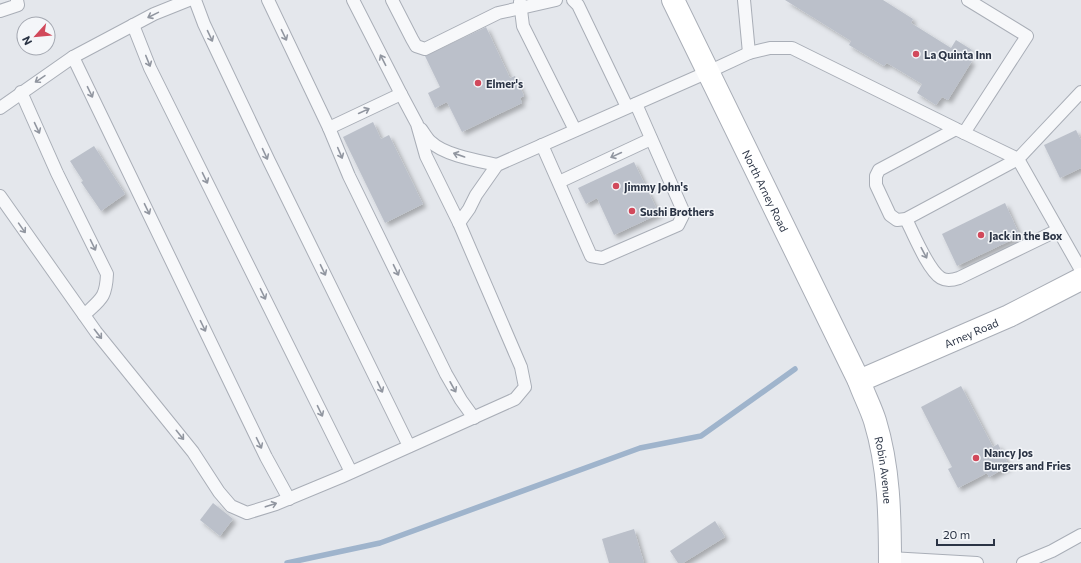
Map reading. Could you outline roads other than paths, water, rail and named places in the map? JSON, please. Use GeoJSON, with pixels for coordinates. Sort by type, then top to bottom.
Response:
{"type":"FeatureCollection","features":[{"type":"Feature","properties":{"kind":"main road","name":"North Arney Road"},"geometry":{"type":"LineString","coordinates":[[673,0],[859,381]]}},
{"type":"Feature","properties":{"kind":"main road","name":"Arney Road"},"geometry":{"type":"LineString","coordinates":[[859,381],[1009,316],[1081,279]]}},
{"type":"Feature","properties":{"kind":"main road","name":"Robin Avenue"},"geometry":{"type":"LineString","coordinates":[[859,381],[875,421],[884,461],[889,500],[890,560]]}},
{"type":"Feature","properties":{"kind":"lane"},"geometry":{"type":"LineString","coordinates":[[0,108],[73,57],[154,14],[189,0]]}},
{"type":"Feature","properties":{"kind":"lane"},"geometry":{"type":"LineString","coordinates":[[195,0],[204,24],[269,161],[409,446]]}},
{"type":"Feature","properties":{"kind":"lane"},"geometry":{"type":"LineString","coordinates":[[268,0],[329,128],[349,176],[446,374],[461,400],[474,418]]}},
{"type":"Feature","properties":{"kind":"lane"},"geometry":{"type":"LineString","coordinates":[[353,0],[417,124],[430,142],[439,148],[472,160],[497,165]]}},
{"type":"Feature","properties":{"kind":"lane"},"geometry":{"type":"LineString","coordinates":[[392,0],[416,46],[425,49],[498,13],[521,4],[556,0]]}},
{"type":"Feature","properties":{"kind":"lane"},"geometry":{"type":"LineString","coordinates":[[542,145],[591,256],[602,258],[678,226],[684,213],[651,139],[631,106],[578,4],[573,0]]}},
{"type":"Feature","properties":{"kind":"lane"},"geometry":{"type":"LineString","coordinates":[[744,0],[749,53]]}},
{"type":"Feature","properties":{"kind":"lane"},"geometry":{"type":"LineString","coordinates":[[968,0],[1027,36],[960,131],[879,170],[876,176],[876,185],[890,215],[897,220],[906,218],[1018,159],[1081,92]]}},
{"type":"Feature","properties":{"kind":"lane"},"geometry":{"type":"LineString","coordinates":[[0,10],[18,3]]}},
{"type":"Feature","properties":{"kind":"lane"},"geometry":{"type":"LineString","coordinates":[[521,4],[524,26],[575,130]]}},
{"type":"Feature","properties":{"kind":"lane"},"geometry":{"type":"LineString","coordinates":[[133,25],[150,68],[351,472]]}},
{"type":"Feature","properties":{"kind":"lane"},"geometry":{"type":"LineString","coordinates":[[458,223],[469,209],[476,195],[497,165],[749,53],[770,48],[792,48],[1018,159],[1081,270]]}},
{"type":"Feature","properties":{"kind":"lane"},"geometry":{"type":"LineString","coordinates":[[73,57],[266,457],[289,498]]}},
{"type":"Feature","properties":{"kind":"lane"},"geometry":{"type":"LineString","coordinates":[[21,92],[57,173],[106,274],[106,290],[100,300],[84,315]]}},
{"type":"Feature","properties":{"kind":"lane"},"geometry":{"type":"LineString","coordinates":[[329,128],[401,94]]}},
{"type":"Feature","properties":{"kind":"lane"},"geometry":{"type":"LineString","coordinates":[[0,196],[84,315],[194,452],[219,492],[231,506],[247,513],[289,498],[474,418],[515,399],[525,387],[521,367],[458,223],[426,156],[417,124]]}},
{"type":"Feature","properties":{"kind":"lane"},"geometry":{"type":"LineString","coordinates":[[559,182],[651,139]]}},
{"type":"Feature","properties":{"kind":"lane"},"geometry":{"type":"LineString","coordinates":[[906,218],[932,268],[941,278],[951,280],[959,278],[1058,230]]}},
{"type":"Feature","properties":{"kind":"lane"},"geometry":{"type":"LineString","coordinates":[[1023,563],[1052,551],[1081,535]]}},
{"type":"Feature","properties":{"kind":"lane"},"geometry":{"type":"LineString","coordinates":[[890,560],[977,563]]}},
{"type":"Feature","properties":{"kind":"waterway"},"geometry":{"type":"LineString","coordinates":[[287,563],[380,543],[640,448],[701,436],[795,369]]}},
{"type":"Feature","properties":{"kind":"place","name":"La Quinta Inn"},"geometry":{"type":"Point","coordinates":[916,54]}},
{"type":"Feature","properties":{"kind":"place","name":"Elmer's"},"geometry":{"type":"Point","coordinates":[478,83]}},
{"type":"Feature","properties":{"kind":"place","name":"Jimmy John's"},"geometry":{"type":"Point","coordinates":[616,186]}},
{"type":"Feature","properties":{"kind":"place","name":"Sushi Brothers"},"geometry":{"type":"Point","coordinates":[632,211]}},
{"type":"Feature","properties":{"kind":"place","name":"Jack in the Box"},"geometry":{"type":"Point","coordinates":[981,235]}},
{"type":"Feature","properties":{"kind":"place","name":"Nancy Jos Burgers and Fries"},"geometry":{"type":"Point","coordinates":[976,458]}}]}
